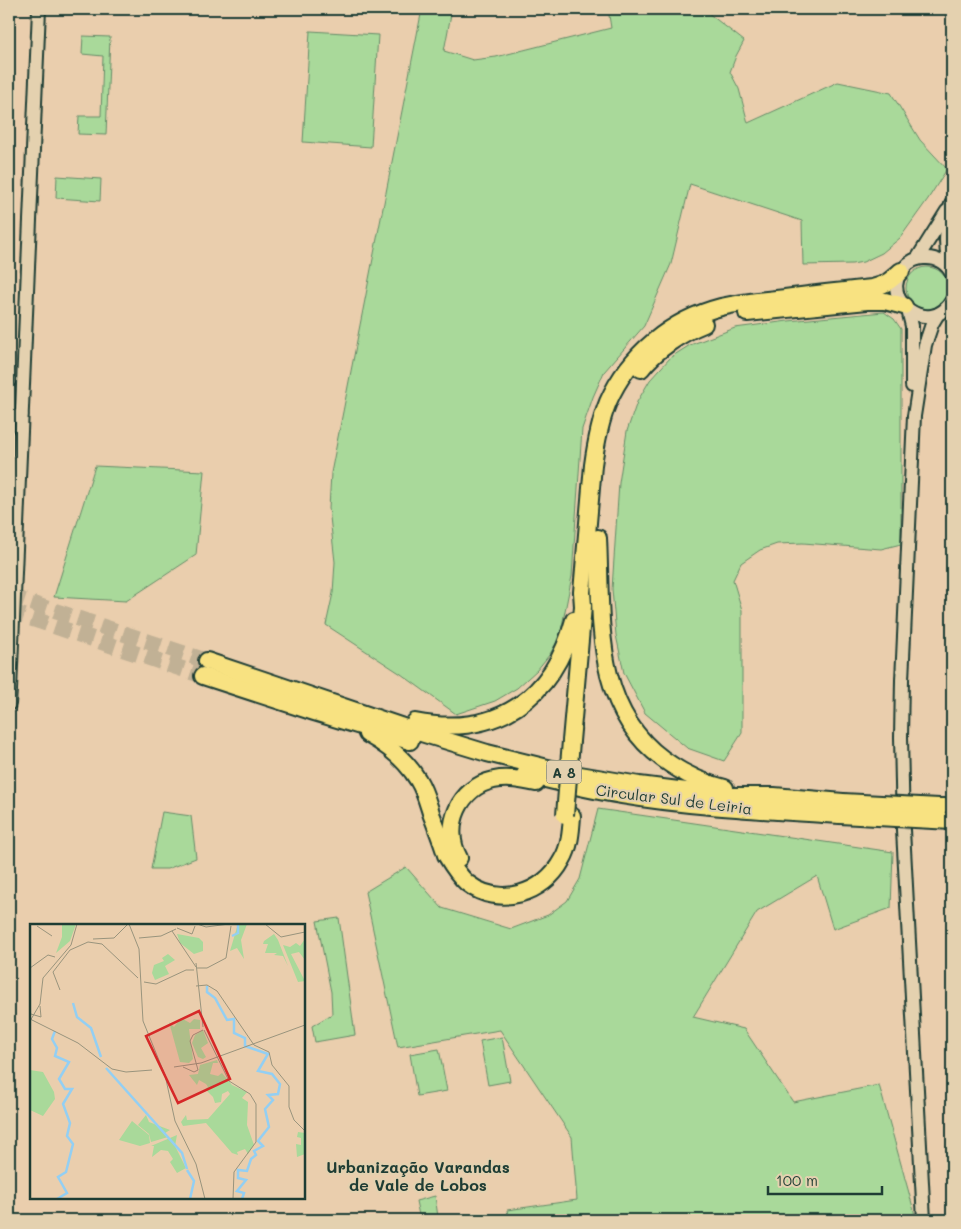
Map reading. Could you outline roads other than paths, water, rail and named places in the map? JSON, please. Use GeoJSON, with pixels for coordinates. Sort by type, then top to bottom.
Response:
{"type":"FeatureCollection","features":[{"type":"Feature","properties":{"kind":"highway"},"geometry":{"type":"LineString","coordinates":[[314,712],[374,738],[390,748],[405,763],[419,781],[446,856],[468,883],[496,895],[529,891],[549,879],[565,855],[569,841],[568,815],[583,606],[582,592],[593,465],[601,424],[608,402],[619,382],[634,360],[645,349],[684,321],[720,307],[754,301],[872,288],[889,282],[901,271]]}},
{"type":"Feature","properties":{"kind":"highway"},"geometry":{"type":"LineString","coordinates":[[574,741],[598,538],[606,451],[617,410],[625,393],[643,366],[679,337],[711,321],[735,315],[867,300],[884,301],[906,308]]}},
{"type":"Feature","properties":{"kind":"highway"},"geometry":{"type":"LineString","coordinates":[[598,538],[604,652],[615,696],[632,728],[659,756],[692,777],[721,787],[774,796]]}},
{"type":"Feature","properties":{"kind":"highway"},"geometry":{"type":"LineString","coordinates":[[362,713],[369,711],[430,725],[467,726],[499,717],[514,709],[540,687],[559,662],[566,649],[582,592]]}},
{"type":"Feature","properties":{"kind":"highway","name":"Circular Sul de Leiria"},"geometry":{"type":"LineString","coordinates":[[952,807],[842,808],[685,804],[622,795],[557,782],[468,758],[314,712],[205,668],[362,713],[487,753],[568,773],[694,792],[732,796],[774,796],[842,808],[952,821]]}},
{"type":"Feature","properties":{"kind":"highway"},"geometry":{"type":"LineString","coordinates":[[557,782],[543,784],[505,778],[487,781],[479,785],[465,797],[456,810],[452,827],[453,844],[458,857],[467,870],[480,879],[493,885],[517,885],[544,871],[549,865],[554,858],[568,815]]}},
{"type":"Feature","properties":{"kind":"main road"},"geometry":{"type":"LineString","coordinates":[[9,704],[39,9]]}},
{"type":"Feature","properties":{"kind":"main road"},"geometry":{"type":"LineString","coordinates":[[917,259],[952,203]]}},
{"type":"Feature","properties":{"kind":"main road"},"geometry":{"type":"LineString","coordinates":[[952,203],[946,238],[946,257],[952,274]]}},
{"type":"Feature","properties":{"kind":"main road"},"geometry":{"type":"LineString","coordinates":[[952,274],[947,266],[940,261],[933,258],[917,259],[901,271],[897,285],[897,293],[900,300],[914,314],[922,316],[938,314],[952,300]]}},
{"type":"Feature","properties":{"kind":"main road"},"geometry":{"type":"LineString","coordinates":[[906,308],[912,326],[912,395],[914,416]]}},
{"type":"Feature","properties":{"kind":"main road"},"geometry":{"type":"LineString","coordinates":[[924,1220],[903,839],[901,737],[914,416],[925,345],[932,324],[938,314]]}},
{"type":"Feature","properties":{"kind":"street"},"geometry":{"type":"LineString","coordinates":[[9,419],[12,416],[22,415]]}},
{"type":"Feature","properties":{"kind":"tunnel"},"geometry":{"type":"LineString","coordinates":[[9,596],[207,661]]}},
{"type":"Feature","properties":{"kind":"tunnel"},"geometry":{"type":"LineString","coordinates":[[9,611],[203,676]]}},
{"type":"Feature","properties":{"kind":"district","name":"Urbanização Varandas de Vale de Lobos"},"geometry":{"type":"Point","coordinates":[418,1175]}}]}
